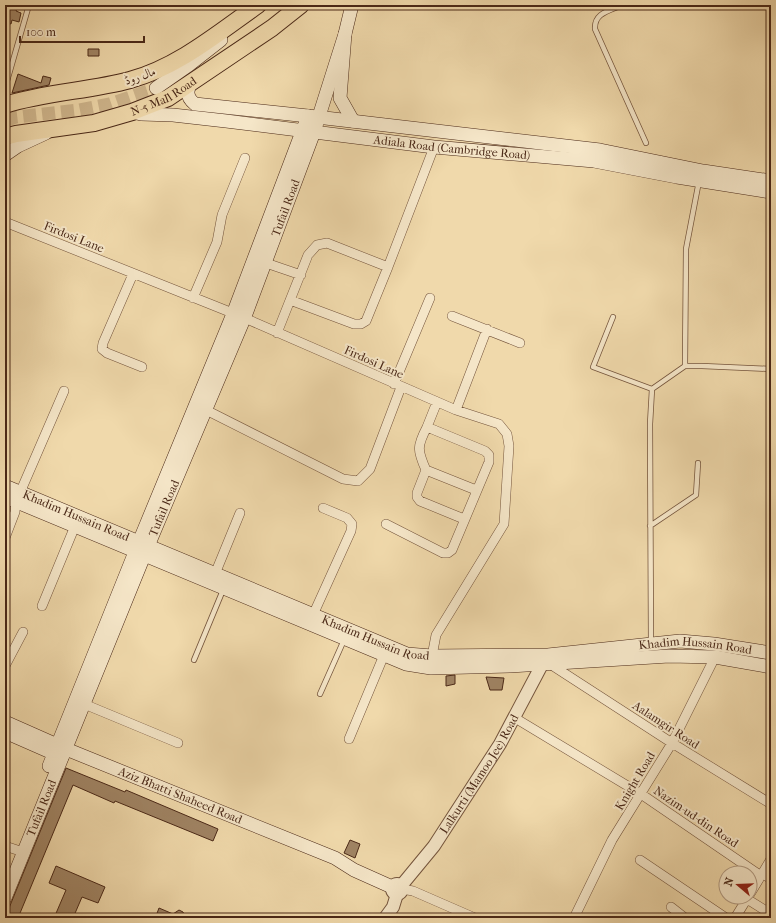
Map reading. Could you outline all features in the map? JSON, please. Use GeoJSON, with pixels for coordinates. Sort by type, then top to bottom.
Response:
{"type":"FeatureCollection","features":[{"type":"Feature","properties":{"kind":"highway","name":"مال روڈ"},"geometry":{"type":"LineString","coordinates":[[5,105],[61,93],[102,87],[132,80],[158,70],[184,56],[258,5]]}},
{"type":"Feature","properties":{"kind":"highway","name":"N-5 Mall Road"},"geometry":{"type":"LineString","coordinates":[[5,137],[16,134],[94,123],[132,112],[168,98],[272,28],[301,5]]}},
{"type":"Feature","properties":{"kind":"main road"},"geometry":{"type":"LineString","coordinates":[[156,88],[225,37],[258,5]]}},
{"type":"Feature","properties":{"kind":"main road"},"geometry":{"type":"LineString","coordinates":[[352,5],[345,34],[340,98],[353,122]]}},
{"type":"Feature","properties":{"kind":"main road","name":"Tufail Road"},"geometry":{"type":"LineString","coordinates":[[5,882],[11,848],[84,704],[142,549],[206,410],[239,317],[345,34]]}},
{"type":"Feature","properties":{"kind":"main road","name":"Adiala Road (Cambridge Road)"},"geometry":{"type":"LineString","coordinates":[[193,80],[189,86],[188,94],[190,100],[195,104],[314,116],[353,122],[600,150],[771,182]]}},
{"type":"Feature","properties":{"kind":"main road","name":"Adiala Road (Cambridge Road)"},"geometry":{"type":"LineString","coordinates":[[132,112],[141,114],[173,115],[226,120],[308,132],[434,147],[594,161],[699,181],[771,192]]}},
{"type":"Feature","properties":{"kind":"main road"},"geometry":{"type":"LineString","coordinates":[[5,155],[18,146],[57,129]]}},
{"type":"Feature","properties":{"kind":"main road","name":"Tufail Road"},"geometry":{"type":"LineString","coordinates":[[5,898],[60,751],[142,549],[239,317],[266,263],[308,132]]}},
{"type":"Feature","properties":{"kind":"main road","name":"Khadim Hussain Road"},"geometry":{"type":"LineString","coordinates":[[5,486],[14,497],[75,526],[214,574],[408,654],[547,661],[668,656],[716,657],[771,667]]}},
{"type":"Feature","properties":{"kind":"main road","name":"Khadim Hussain Road"},"geometry":{"type":"LineString","coordinates":[[14,497],[142,549],[224,588],[406,664],[431,668],[510,666],[651,644],[680,642],[714,644],[771,653]]}},
{"type":"Feature","properties":{"kind":"main road","name":"Aziz Bhatti Shaheed Road"},"geometry":{"type":"LineString","coordinates":[[5,722],[60,751]]}},
{"type":"Feature","properties":{"kind":"main road","name":"Aziz Bhatti Shaheed Road"},"geometry":{"type":"LineString","coordinates":[[5,732],[60,751],[335,858],[354,870],[398,889]]}},
{"type":"Feature","properties":{"kind":"street"},"geometry":{"type":"LineString","coordinates":[[290,300],[354,324],[361,324],[366,321],[434,147]]}},
{"type":"Feature","properties":{"kind":"street"},"geometry":{"type":"LineString","coordinates":[[193,298],[217,242],[222,215],[245,158]]}},
{"type":"Feature","properties":{"kind":"street","name":"Firdosi Lane"},"geometry":{"type":"LineString","coordinates":[[5,222],[239,317],[456,410],[499,424],[507,434],[508,446],[504,524],[436,635],[432,656]]}},
{"type":"Feature","properties":{"kind":"street"},"geometry":{"type":"LineString","coordinates":[[277,333],[308,255],[317,245],[327,243],[388,267]]}},
{"type":"Feature","properties":{"kind":"street"},"geometry":{"type":"LineString","coordinates":[[266,263],[300,275]]}},
{"type":"Feature","properties":{"kind":"street"},"geometry":{"type":"LineString","coordinates":[[133,274],[103,343],[102,349],[107,353],[142,367]]}},
{"type":"Feature","properties":{"kind":"street"},"geometry":{"type":"LineString","coordinates":[[206,410],[343,479],[358,481],[370,469],[398,385],[430,298]]}},
{"type":"Feature","properties":{"kind":"street"},"geometry":{"type":"LineString","coordinates":[[452,316],[520,343]]}},
{"type":"Feature","properties":{"kind":"street"},"geometry":{"type":"LineString","coordinates":[[456,410],[487,330]]}},
{"type":"Feature","properties":{"kind":"street"},"geometry":{"type":"LineString","coordinates":[[5,538],[15,512],[14,497],[64,391]]}},
{"type":"Feature","properties":{"kind":"street"},"geometry":{"type":"LineString","coordinates":[[437,402],[420,441],[419,454],[426,470],[476,490]]}},
{"type":"Feature","properties":{"kind":"street"},"geometry":{"type":"LineString","coordinates":[[386,524],[443,553],[448,553],[452,550],[489,462],[489,455],[485,451],[427,427]]}},
{"type":"Feature","properties":{"kind":"street"},"geometry":{"type":"LineString","coordinates":[[426,470],[417,493],[417,497],[420,501],[464,519]]}},
{"type":"Feature","properties":{"kind":"street"},"geometry":{"type":"LineString","coordinates":[[313,615],[351,531],[352,524],[347,518],[323,508]]}},
{"type":"Feature","properties":{"kind":"street"},"geometry":{"type":"LineString","coordinates":[[214,574],[240,513]]}},
{"type":"Feature","properties":{"kind":"street"},"geometry":{"type":"LineString","coordinates":[[42,606],[75,526]]}},
{"type":"Feature","properties":{"kind":"street"},"geometry":{"type":"LineString","coordinates":[[5,666],[23,632]]}},
{"type":"Feature","properties":{"kind":"street"},"geometry":{"type":"LineString","coordinates":[[349,739],[384,655]]}},
{"type":"Feature","properties":{"kind":"street","name":"Knight Road"},"geometry":{"type":"LineString","coordinates":[[574,918],[612,840],[672,743],[716,657]]}},
{"type":"Feature","properties":{"kind":"street","name":"Lalkurti (Mamoo Jee) Road"},"geometry":{"type":"LineString","coordinates":[[386,918],[393,907],[398,889],[434,846],[500,744],[547,661]]}},
{"type":"Feature","properties":{"kind":"street","name":"Aalamgir Road"},"geometry":{"type":"LineString","coordinates":[[547,661],[672,743],[771,804]]}},
{"type":"Feature","properties":{"kind":"street"},"geometry":{"type":"LineString","coordinates":[[84,704],[178,743]]}},
{"type":"Feature","properties":{"kind":"street","name":"Nazim-ud-din Road"},"geometry":{"type":"LineString","coordinates":[[515,718],[641,794],[762,875],[771,879]]}},
{"type":"Feature","properties":{"kind":"street"},"geometry":{"type":"LineString","coordinates":[[758,881],[771,859]]}},
{"type":"Feature","properties":{"kind":"street"},"geometry":{"type":"LineString","coordinates":[[640,860],[726,918]]}},
{"type":"Feature","properties":{"kind":"street"},"geometry":{"type":"LineString","coordinates":[[398,889],[413,891],[475,918]]}},
{"type":"Feature","properties":{"kind":"street"},"geometry":{"type":"LineString","coordinates":[[758,904],[771,914]]}},
{"type":"Feature","properties":{"kind":"street"},"geometry":{"type":"LineString","coordinates":[[735,918],[743,905]]}},
{"type":"Feature","properties":{"kind":"street"},"geometry":{"type":"LineString","coordinates":[[671,907],[685,918]]}},
{"type":"Feature","properties":{"kind":"lane"},"geometry":{"type":"LineString","coordinates":[[5,88],[29,5]]}},
{"type":"Feature","properties":{"kind":"lane"},"geometry":{"type":"LineString","coordinates":[[622,5],[598,16],[595,22],[595,29],[646,143]]}},
{"type":"Feature","properties":{"kind":"lane"},"geometry":{"type":"LineString","coordinates":[[685,366],[686,248],[699,181]]}},
{"type":"Feature","properties":{"kind":"lane"},"geometry":{"type":"LineString","coordinates":[[613,317],[593,367],[652,389]]}},
{"type":"Feature","properties":{"kind":"lane"},"geometry":{"type":"LineString","coordinates":[[652,389],[685,366],[771,369]]}},
{"type":"Feature","properties":{"kind":"lane"},"geometry":{"type":"LineString","coordinates":[[651,644],[650,424],[652,389]]}},
{"type":"Feature","properties":{"kind":"lane"},"geometry":{"type":"LineString","coordinates":[[650,526],[696,495],[698,462]]}},
{"type":"Feature","properties":{"kind":"lane"},"geometry":{"type":"LineString","coordinates":[[194,660],[224,588]]}},
{"type":"Feature","properties":{"kind":"lane"},"geometry":{"type":"LineString","coordinates":[[320,694],[345,638]]}},
{"type":"Feature","properties":{"kind":"building"},"geometry":{"type":"Polygon","coordinates":[[[5,5],[18,5],[16,11],[21,13],[19,22],[12,20],[11,24],[5,22],[5,5]]]}},
{"type":"Feature","properties":{"kind":"building"},"geometry":{"type":"Polygon","coordinates":[[[88,49],[99,49],[99,56],[88,56],[88,49]]]}},
{"type":"Feature","properties":{"kind":"building"},"geometry":{"type":"Polygon","coordinates":[[[18,74],[41,83],[43,76],[51,78],[49,85],[12,93],[18,74]]]}},
{"type":"Feature","properties":{"kind":"building"},"geometry":{"type":"Polygon","coordinates":[[[455,675],[455,684],[446,686],[446,676],[455,675]]]}},
{"type":"Feature","properties":{"kind":"building"},"geometry":{"type":"Polygon","coordinates":[[[486,677],[504,678],[502,690],[490,690],[486,677]]]}},
{"type":"Feature","properties":{"kind":"building"},"geometry":{"type":"Polygon","coordinates":[[[66,768],[125,792],[126,790],[218,829],[213,841],[115,801],[114,803],[73,785],[18,918],[7,913],[66,768]]]}},
{"type":"Feature","properties":{"kind":"building"},"geometry":{"type":"Polygon","coordinates":[[[350,840],[360,844],[355,858],[344,853],[350,840]]]}},
{"type":"Feature","properties":{"kind":"building"},"geometry":{"type":"Polygon","coordinates":[[[56,866],[105,887],[98,903],[82,897],[73,918],[54,918],[66,890],[49,883],[56,866]]]}},
{"type":"Feature","properties":{"kind":"building"},"geometry":{"type":"Polygon","coordinates":[[[159,908],[173,914],[179,910],[183,912],[186,918],[160,918],[156,916],[159,908]]]}},
{"type":"Feature","properties":{"kind":"tunnel"},"geometry":{"type":"LineString","coordinates":[[5,121],[16,117],[79,110],[110,104],[156,88]]}}]}
